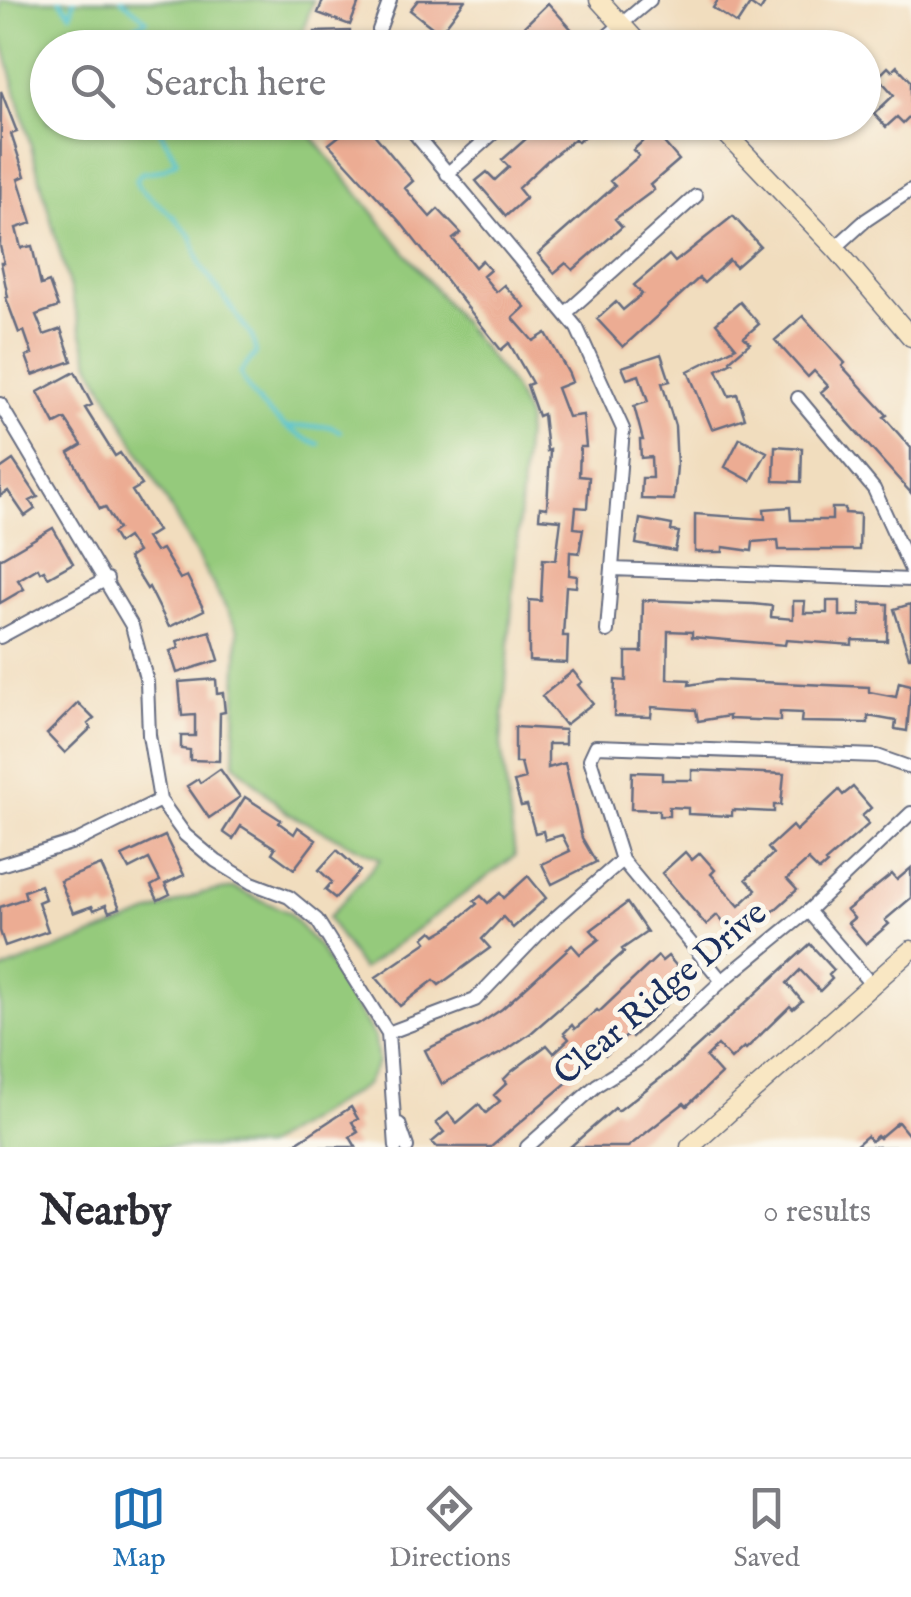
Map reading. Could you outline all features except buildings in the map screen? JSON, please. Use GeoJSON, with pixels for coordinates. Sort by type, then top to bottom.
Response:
{"type":"FeatureCollection","features":[{"type":"Feature","properties":{"kind":"main road"},"geometry":{"type":"LineString","coordinates":[[599,0],[626,30]]}},
{"type":"Feature","properties":{"kind":"main road"},"geometry":{"type":"LineString","coordinates":[[732,140],[835,248],[911,338]]}},
{"type":"Feature","properties":{"kind":"main road"},"geometry":{"type":"LineString","coordinates":[[894,318],[911,348]]}},
{"type":"Feature","properties":{"kind":"main road"},"geometry":{"type":"LineString","coordinates":[[690,1147],[911,950]]}},
{"type":"Feature","properties":{"kind":"street"},"geometry":{"type":"LineString","coordinates":[[379,30],[390,0]]}},
{"type":"Feature","properties":{"kind":"street"},"geometry":{"type":"LineString","coordinates":[[613,30],[650,0]]}},
{"type":"Feature","properties":{"kind":"street"},"geometry":{"type":"LineString","coordinates":[[420,140],[566,313],[623,429],[607,631]]}},
{"type":"Feature","properties":{"kind":"street"},"geometry":{"type":"LineString","coordinates":[[447,174],[486,140]]}},
{"type":"Feature","properties":{"kind":"street"},"geometry":{"type":"LineString","coordinates":[[835,248],[866,220],[911,190]]}},
{"type":"Feature","properties":{"kind":"street"},"geometry":{"type":"LineString","coordinates":[[566,313],[696,196]]}},
{"type":"Feature","properties":{"kind":"street"},"geometry":{"type":"LineString","coordinates":[[798,398],[874,488],[911,570]]}},
{"type":"Feature","properties":{"kind":"street"},"geometry":{"type":"LineString","coordinates":[[0,404],[5,424],[106,579],[132,626],[146,682],[153,767],[160,800],[184,835],[216,862],[289,898],[317,920],[388,1034],[396,1147]]}},
{"type":"Feature","properties":{"kind":"street"},"geometry":{"type":"LineString","coordinates":[[612,569],[911,580]]}},
{"type":"Feature","properties":{"kind":"street"},"geometry":{"type":"LineString","coordinates":[[0,637],[106,579]]}},
{"type":"Feature","properties":{"kind":"street"},"geometry":{"type":"LineString","coordinates":[[722,980],[622,860],[590,759],[596,746],[877,756],[911,768]]}},
{"type":"Feature","properties":{"kind":"street"},"geometry":{"type":"LineString","coordinates":[[0,864],[78,841],[160,800]]}},
{"type":"Feature","properties":{"kind":"street"},"geometry":{"type":"LineString","coordinates":[[808,912],[911,812]]}},
{"type":"Feature","properties":{"kind":"street"},"geometry":{"type":"LineString","coordinates":[[388,1034],[476,1000],[545,928],[622,860]]}},
{"type":"Feature","properties":{"kind":"street","name":"Clear Ridge Drive"},"geometry":{"type":"LineString","coordinates":[[526,1147],[598,1085],[637,1060],[722,980],[808,912],[872,984]]}},
{"type":"Feature","properties":{"kind":"street"},"geometry":{"type":"LineString","coordinates":[[392,1108],[408,1147]]}},
{"type":"Feature","properties":{"kind":"green space"},"geometry":{"type":"Polygon","coordinates":[[[0,0],[313,0],[303,30],[30,30],[30,140],[315,140],[496,365],[512,386],[527,418],[501,744],[515,856],[362,970],[328,918],[380,859],[287,813],[234,763],[238,630],[90,363],[0,32],[0,0]]]}},
{"type":"Feature","properties":{"kind":"green space"},"geometry":{"type":"Polygon","coordinates":[[[234,888],[288,912],[320,949],[375,1038],[378,1062],[366,1085],[264,1147],[0,1147],[0,971],[202,893],[234,888]]]}},
{"type":"Feature","properties":{"kind":"waterway"},"geometry":{"type":"LineString","coordinates":[[60,0],[71,14],[74,0]]}},
{"type":"Feature","properties":{"kind":"waterway"},"geometry":{"type":"LineString","coordinates":[[122,0],[147,20],[128,30]]}},
{"type":"Feature","properties":{"kind":"waterway"},"geometry":{"type":"LineString","coordinates":[[165,140],[177,161],[162,170],[141,173],[136,180],[138,187],[191,236],[201,266],[252,337],[256,353],[240,373],[253,396],[283,425],[319,444]]}},
{"type":"Feature","properties":{"kind":"waterway"},"geometry":{"type":"LineString","coordinates":[[286,427],[329,426],[340,431]]}}]}
